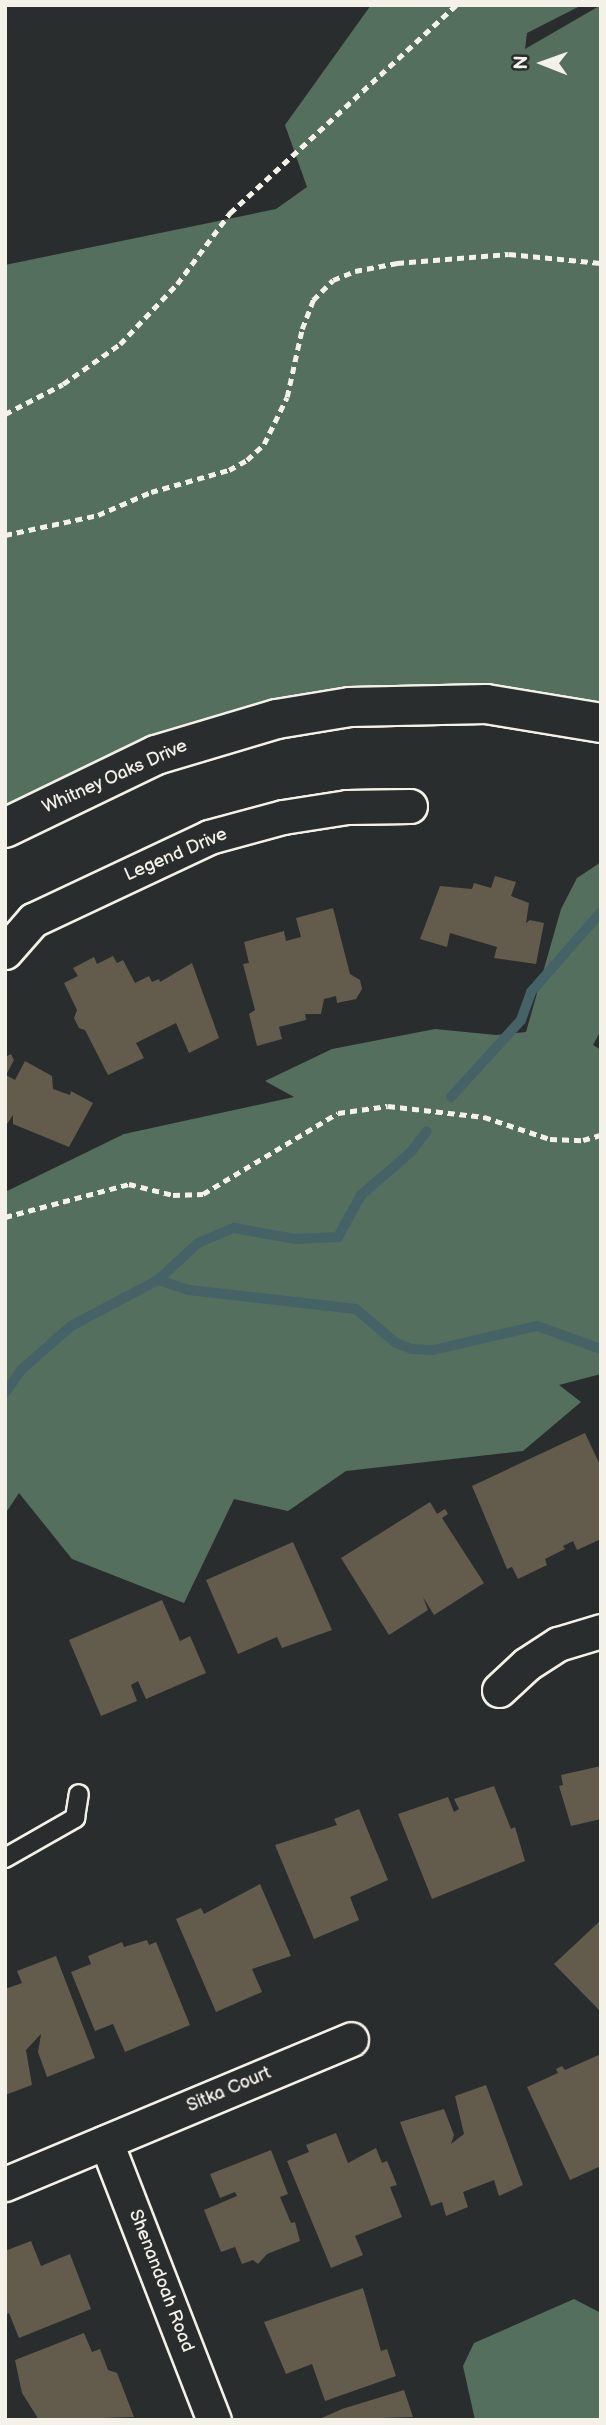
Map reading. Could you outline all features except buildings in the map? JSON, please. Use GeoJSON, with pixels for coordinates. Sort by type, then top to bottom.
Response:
{"type":"FeatureCollection","features":[{"type":"Feature","properties":{"kind":"street","name":"Whitney Oaks Drive"},"geometry":{"type":"LineString","coordinates":[[5,828],[156,755],[277,719],[351,707],[486,704],[601,723]]}},
{"type":"Feature","properties":{"kind":"street","name":"Legend Drive"},"geometry":{"type":"LineString","coordinates":[[5,952],[33,920],[209,837],[296,815],[347,807],[410,806]]}},
{"type":"Feature","properties":{"kind":"street"},"geometry":{"type":"LineString","coordinates":[[499,1690],[527,1664],[558,1644],[601,1631]]}},
{"type":"Feature","properties":{"kind":"street","name":"Sitka Court"},"geometry":{"type":"LineString","coordinates":[[5,2184],[351,2039]]}},
{"type":"Feature","properties":{"kind":"street","name":"Shenandoah Road"},"geometry":{"type":"LineString","coordinates":[[106,2142],[214,2420]]}},
{"type":"Feature","properties":{"kind":"lane"},"geometry":{"type":"LineString","coordinates":[[5,1858],[75,1818],[79,1794]]}},
{"type":"Feature","properties":{"kind":"path"},"geometry":{"type":"LineString","coordinates":[[5,414],[63,384],[120,344],[177,284],[230,213],[456,5]]}},
{"type":"Feature","properties":{"kind":"path"},"geometry":{"type":"LineString","coordinates":[[5,535],[98,515],[151,492],[229,470],[247,460],[264,444],[287,397],[302,329],[313,300],[333,281],[355,271],[397,262],[509,254],[601,264]]}},
{"type":"Feature","properties":{"kind":"path"},"geometry":{"type":"LineString","coordinates":[[5,1217],[129,1184],[173,1195],[203,1194],[338,1113],[388,1105],[484,1117],[550,1139],[583,1140],[601,1135]]}},
{"type":"Feature","properties":{"kind":"green space"},"geometry":{"type":"Polygon","coordinates":[[[371,5],[582,5],[527,33],[525,49],[601,5],[601,713],[258,713],[5,814],[5,265],[276,209],[307,187],[285,125],[371,5]]]}},
{"type":"Feature","properties":{"kind":"green space"},"geometry":{"type":"Polygon","coordinates":[[[601,862],[601,1030],[593,1045],[601,1050],[601,1374],[559,1385],[581,1402],[523,1451],[346,1471],[288,1511],[234,1499],[184,1603],[72,1559],[19,1493],[5,1514],[5,1192],[124,1134],[294,1097],[265,1081],[332,1049],[435,1029],[496,1035],[526,1032],[561,909],[577,878],[601,862]]]}},
{"type":"Feature","properties":{"kind":"green space"},"geometry":{"type":"Polygon","coordinates":[[[574,2299],[601,2313],[601,2420],[475,2420],[463,2366],[474,2343],[574,2299]]]}},
{"type":"Feature","properties":{"kind":"waterway"},"geometry":{"type":"LineString","coordinates":[[451,1097],[521,1020],[531,992],[601,912]]}},
{"type":"Feature","properties":{"kind":"waterway"},"geometry":{"type":"LineString","coordinates":[[158,1280],[198,1243],[234,1228],[296,1239],[338,1237],[361,1195],[411,1152],[427,1131]]}},
{"type":"Feature","properties":{"kind":"waterway"},"geometry":{"type":"LineString","coordinates":[[5,1393],[21,1370],[71,1326],[158,1280],[189,1290],[356,1309],[396,1343],[412,1349],[433,1350],[537,1326],[601,1349]]}}]}
